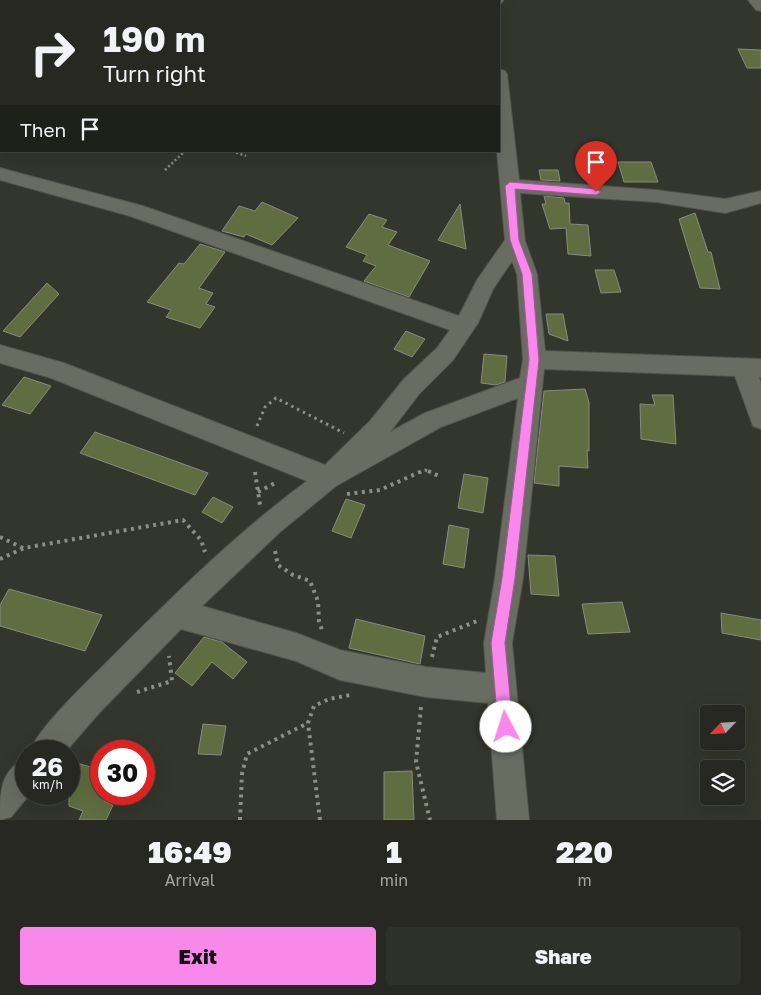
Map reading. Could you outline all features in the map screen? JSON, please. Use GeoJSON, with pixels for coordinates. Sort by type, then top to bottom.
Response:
{"type":"FeatureCollection","features":[{"type":"Feature","properties":{"kind":"street"},"geometry":{"type":"LineString","coordinates":[[755,0],[761,7]]}},
{"type":"Feature","properties":{"kind":"street"},"geometry":{"type":"LineString","coordinates":[[500,84],[514,240],[527,274],[534,360],[508,578],[498,643],[513,820]]}},
{"type":"Feature","properties":{"kind":"street"},"geometry":{"type":"LineString","coordinates":[[0,174],[136,211],[464,326]]}},
{"type":"Feature","properties":{"kind":"street"},"geometry":{"type":"LineString","coordinates":[[510,186],[656,196],[725,206],[761,197]]}},
{"type":"Feature","properties":{"kind":"street"},"geometry":{"type":"LineString","coordinates":[[55,740],[89,701],[212,577],[267,527],[326,481],[379,428],[412,386],[445,354],[470,317],[484,286],[514,240]]}},
{"type":"Feature","properties":{"kind":"street"},"geometry":{"type":"LineString","coordinates":[[0,354],[56,370],[253,448],[326,481]]}},
{"type":"Feature","properties":{"kind":"street"},"geometry":{"type":"LineString","coordinates":[[534,360],[752,368],[761,419]]}},
{"type":"Feature","properties":{"kind":"street"},"geometry":{"type":"LineString","coordinates":[[326,481],[433,420],[530,384]]}},
{"type":"Feature","properties":{"kind":"street"},"geometry":{"type":"LineString","coordinates":[[175,613],[254,634],[356,669],[448,685],[503,690]]}},
{"type":"Feature","properties":{"kind":"street"},"geometry":{"type":"LineString","coordinates":[[0,806],[15,788]]}},
{"type":"Feature","properties":{"kind":"path"},"geometry":{"type":"LineString","coordinates":[[165,170],[184,152]]}},
{"type":"Feature","properties":{"kind":"path"},"geometry":{"type":"LineString","coordinates":[[235,152],[246,156]]}},
{"type":"Feature","properties":{"kind":"path"},"geometry":{"type":"LineString","coordinates":[[325,638],[318,622],[318,600],[310,581],[293,575],[278,565],[260,510],[253,448],[259,421],[265,407],[276,398],[364,443]]}},
{"type":"Feature","properties":{"kind":"path"},"geometry":{"type":"LineString","coordinates":[[326,481],[345,494],[364,494],[398,485],[425,470],[439,476]]}},
{"type":"Feature","properties":{"kind":"path"},"geometry":{"type":"LineString","coordinates":[[0,559],[24,548],[183,520],[201,540],[212,577]]}},
{"type":"Feature","properties":{"kind":"path"},"geometry":{"type":"LineString","coordinates":[[0,537],[24,548]]}},
{"type":"Feature","properties":{"kind":"path"},"geometry":{"type":"LineString","coordinates":[[320,820],[308,723],[314,706],[329,699],[353,694],[356,669]]}},
{"type":"Feature","properties":{"kind":"path"},"geometry":{"type":"LineString","coordinates":[[240,820],[242,774],[247,754],[308,723]]}},
{"type":"Feature","properties":{"kind":"building"},"geometry":{"type":"Polygon","coordinates":[[[738,49],[761,50],[761,68],[747,68],[738,49]]]}},
{"type":"Feature","properties":{"kind":"building"},"geometry":{"type":"Polygon","coordinates":[[[618,162],[651,162],[658,182],[624,182],[618,162]]]}},
{"type":"Feature","properties":{"kind":"building"},"geometry":{"type":"Polygon","coordinates":[[[539,170],[558,170],[560,181],[541,180],[539,170]]]}},
{"type":"Feature","properties":{"kind":"building"},"geometry":{"type":"Polygon","coordinates":[[[544,196],[564,198],[565,203],[569,203],[570,224],[588,225],[591,256],[568,254],[566,228],[550,229],[542,204],[546,204],[544,196]]]}},
{"type":"Feature","properties":{"kind":"building"},"geometry":{"type":"Polygon","coordinates":[[[262,202],[298,218],[272,245],[246,234],[244,237],[222,231],[239,206],[255,211],[262,202]]]}},
{"type":"Feature","properties":{"kind":"building"},"geometry":{"type":"Polygon","coordinates":[[[460,204],[466,249],[438,240],[460,204]]]}},
{"type":"Feature","properties":{"kind":"building"},"geometry":{"type":"Polygon","coordinates":[[[695,213],[708,252],[711,252],[720,289],[700,288],[679,219],[695,213]]]}},
{"type":"Feature","properties":{"kind":"building"},"geometry":{"type":"Polygon","coordinates":[[[369,214],[387,220],[382,227],[397,232],[388,245],[430,261],[409,297],[364,281],[376,266],[363,261],[367,255],[346,247],[369,214]]]}},
{"type":"Feature","properties":{"kind":"building"},"geometry":{"type":"Polygon","coordinates":[[[200,244],[225,252],[199,288],[213,293],[206,304],[215,307],[200,328],[166,317],[171,310],[147,302],[179,263],[184,264],[200,244]]]}},
{"type":"Feature","properties":{"kind":"building"},"geometry":{"type":"Polygon","coordinates":[[[595,270],[614,270],[621,292],[601,293],[595,270]]]}},
{"type":"Feature","properties":{"kind":"building"},"geometry":{"type":"Polygon","coordinates":[[[47,283],[59,294],[20,337],[3,331],[47,283]]]}},
{"type":"Feature","properties":{"kind":"building"},"geometry":{"type":"Polygon","coordinates":[[[546,314],[563,314],[568,341],[549,334],[546,314]]]}},
{"type":"Feature","properties":{"kind":"building"},"geometry":{"type":"Polygon","coordinates":[[[406,331],[425,339],[412,357],[394,349],[406,331]]]}},
{"type":"Feature","properties":{"kind":"building"},"geometry":{"type":"Polygon","coordinates":[[[484,354],[507,356],[505,382],[496,385],[481,383],[484,354]]]}},
{"type":"Feature","properties":{"kind":"building"},"geometry":{"type":"Polygon","coordinates":[[[24,377],[51,386],[30,414],[2,405],[24,377]]]}},
{"type":"Feature","properties":{"kind":"building"},"geometry":{"type":"Polygon","coordinates":[[[585,389],[589,402],[588,468],[559,466],[559,486],[534,483],[544,391],[585,389]]]}},
{"type":"Feature","properties":{"kind":"building"},"geometry":{"type":"Polygon","coordinates":[[[652,395],[673,395],[676,444],[641,439],[640,404],[655,405],[652,395]]]}},
{"type":"Feature","properties":{"kind":"building"},"geometry":{"type":"Polygon","coordinates":[[[95,432],[208,473],[195,495],[80,453],[95,432]]]}},
{"type":"Feature","properties":{"kind":"building"},"geometry":{"type":"Polygon","coordinates":[[[464,474],[488,478],[483,513],[458,508],[464,474]]]}},
{"type":"Feature","properties":{"kind":"building"},"geometry":{"type":"Polygon","coordinates":[[[213,497],[233,507],[222,523],[202,512],[213,497]]]}},
{"type":"Feature","properties":{"kind":"building"},"geometry":{"type":"Polygon","coordinates":[[[346,499],[365,505],[351,538],[332,531],[346,499]]]}},
{"type":"Feature","properties":{"kind":"building"},"geometry":{"type":"Polygon","coordinates":[[[449,525],[469,529],[464,568],[443,564],[449,525]]]}},
{"type":"Feature","properties":{"kind":"building"},"geometry":{"type":"Polygon","coordinates":[[[528,555],[555,556],[559,596],[531,594],[528,555]]]}},
{"type":"Feature","properties":{"kind":"building"},"geometry":{"type":"Polygon","coordinates":[[[9,589],[102,615],[85,651],[0,626],[0,605],[9,589]]]}},
{"type":"Feature","properties":{"kind":"building"},"geometry":{"type":"Polygon","coordinates":[[[622,602],[630,632],[588,634],[582,604],[622,602]]]}},
{"type":"Feature","properties":{"kind":"building"},"geometry":{"type":"Polygon","coordinates":[[[721,613],[761,620],[761,640],[722,633],[721,613]]]}},
{"type":"Feature","properties":{"kind":"building"},"geometry":{"type":"Polygon","coordinates":[[[356,619],[425,636],[420,664],[349,648],[356,619]]]}},
{"type":"Feature","properties":{"kind":"building"},"geometry":{"type":"Polygon","coordinates":[[[204,637],[222,642],[247,662],[233,679],[212,662],[192,686],[175,673],[204,637]]]}},
{"type":"Feature","properties":{"kind":"building"},"geometry":{"type":"Polygon","coordinates":[[[203,724],[226,726],[221,755],[198,754],[203,724]]]}},
{"type":"Feature","properties":{"kind":"building"},"geometry":{"type":"Polygon","coordinates":[[[80,764],[90,767],[90,805],[113,805],[106,820],[79,820],[83,811],[69,806],[80,805],[80,764]]]}},
{"type":"Feature","properties":{"kind":"building"},"geometry":{"type":"Polygon","coordinates":[[[412,771],[414,820],[384,820],[384,772],[412,771]]]}},
{"type":"Feature","properties":{"kind":"route"},"geometry":{"type":"LineString","coordinates":[[506,727],[498,643],[508,578],[534,360],[527,274],[514,240],[510,186],[596,192]]}}]}
